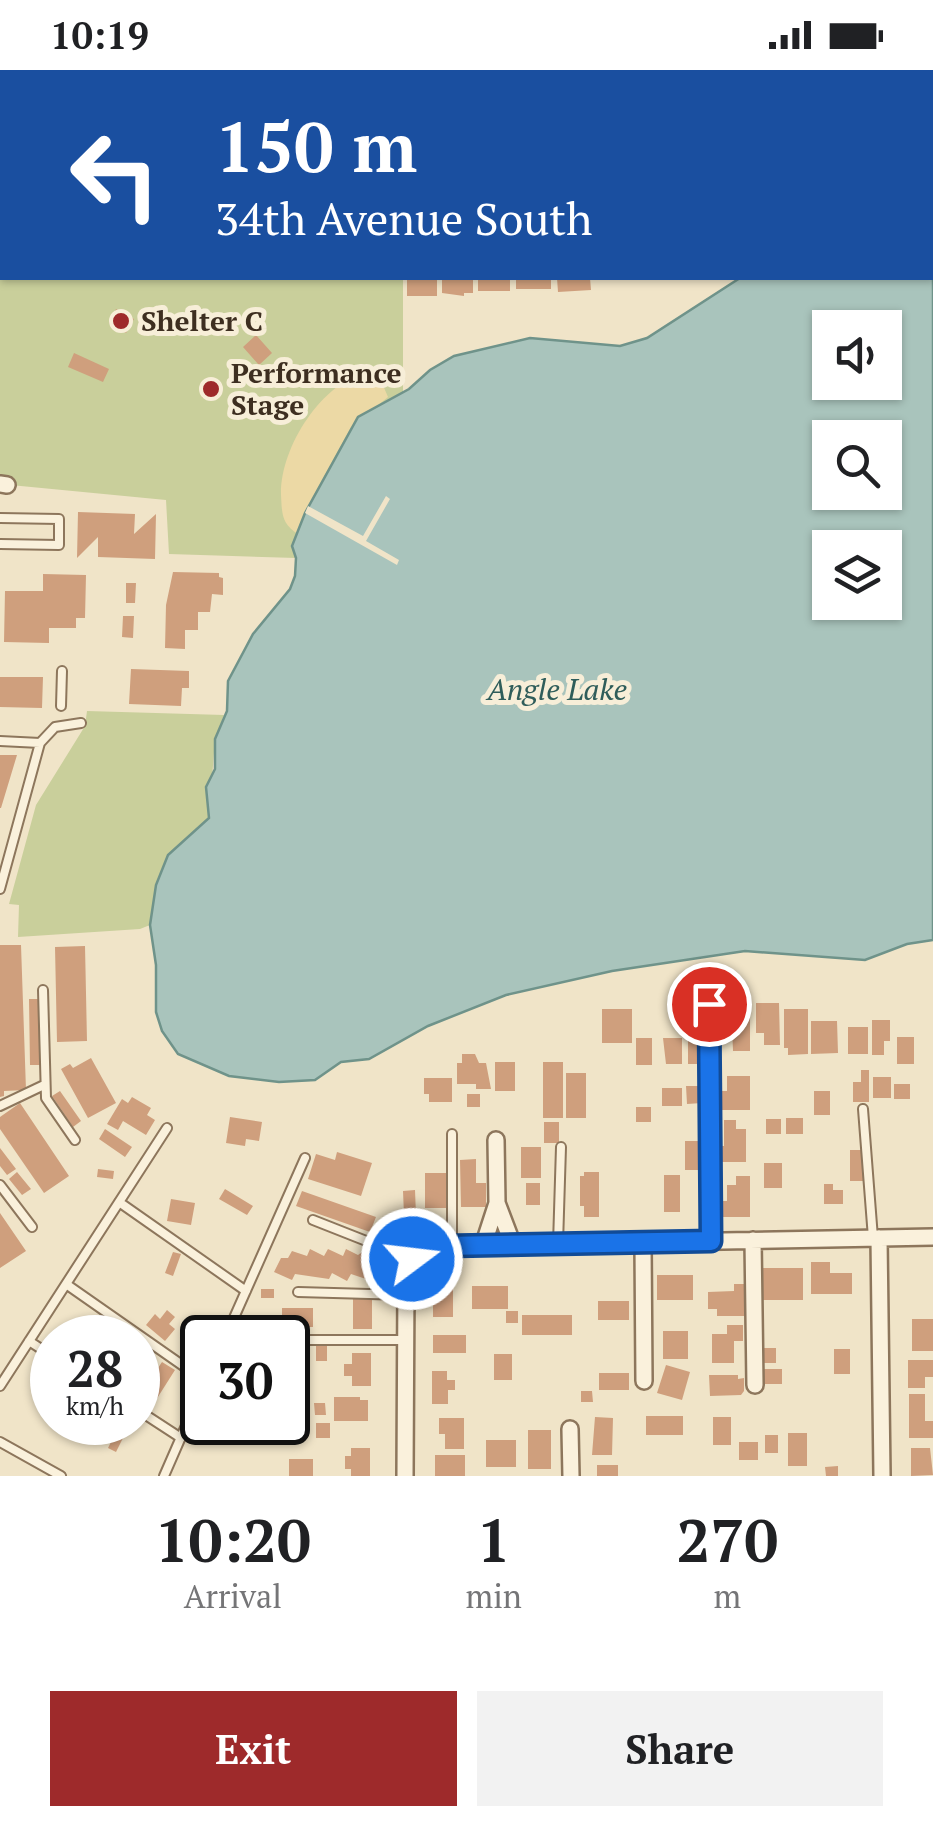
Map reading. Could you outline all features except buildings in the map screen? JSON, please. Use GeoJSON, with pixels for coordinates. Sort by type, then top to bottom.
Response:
{"type":"FeatureCollection","features":[{"type":"Feature","properties":{"kind":"street"},"geometry":{"type":"LineString","coordinates":[[709,1004],[711,1241]]}},
{"type":"Feature","properties":{"kind":"street"},"geometry":{"type":"LineString","coordinates":[[483,1246],[497,1204],[496,1140]]}},
{"type":"Feature","properties":{"kind":"street"},"geometry":{"type":"LineString","coordinates":[[497,1204],[513,1245]]}},
{"type":"Feature","properties":{"kind":"street"},"geometry":{"type":"LineString","coordinates":[[405,1476],[406,1295],[412,1259],[434,1248],[933,1237]]}},
{"type":"Feature","properties":{"kind":"street"},"geometry":{"type":"LineString","coordinates":[[876,1238],[882,1476]]}},
{"type":"Feature","properties":{"kind":"street"},"geometry":{"type":"LineString","coordinates":[[752,1240],[755,1385]]}},
{"type":"Feature","properties":{"kind":"street"},"geometry":{"type":"LineString","coordinates":[[642,1243],[644,1380]]}},
{"type":"Feature","properties":{"kind":"street"},"geometry":{"type":"LineString","coordinates":[[570,1429],[571,1476]]}},
{"type":"Feature","properties":{"kind":"lane"},"geometry":{"type":"LineString","coordinates":[[0,518],[58,519],[59,545],[0,544]]}},
{"type":"Feature","properties":{"kind":"lane"},"geometry":{"type":"LineString","coordinates":[[61,706],[62,670]]}},
{"type":"Feature","properties":{"kind":"lane"},"geometry":{"type":"LineString","coordinates":[[0,890],[40,743],[56,727],[82,723]]}},
{"type":"Feature","properties":{"kind":"lane"},"geometry":{"type":"LineString","coordinates":[[0,741],[40,743]]}},
{"type":"Feature","properties":{"kind":"lane"},"geometry":{"type":"LineString","coordinates":[[43,990],[46,1098],[75,1140]]}},
{"type":"Feature","properties":{"kind":"lane"},"geometry":{"type":"LineString","coordinates":[[0,1106],[44,1085]]}},
{"type":"Feature","properties":{"kind":"lane"},"geometry":{"type":"LineString","coordinates":[[864,1109],[876,1238]]}},
{"type":"Feature","properties":{"kind":"lane"},"geometry":{"type":"LineString","coordinates":[[0,1386],[166,1128]]}},
{"type":"Feature","properties":{"kind":"lane"},"geometry":{"type":"LineString","coordinates":[[452,1134],[452,1246]]}},
{"type":"Feature","properties":{"kind":"lane"},"geometry":{"type":"LineString","coordinates":[[558,1244],[561,1147]]}},
{"type":"Feature","properties":{"kind":"lane"},"geometry":{"type":"LineString","coordinates":[[236,1315],[305,1158]]}},
{"type":"Feature","properties":{"kind":"lane"},"geometry":{"type":"LineString","coordinates":[[0,1185],[32,1227]]}},
{"type":"Feature","properties":{"kind":"lane"},"geometry":{"type":"LineString","coordinates":[[119,1202],[246,1291]]}},
{"type":"Feature","properties":{"kind":"lane"},"geometry":{"type":"LineString","coordinates":[[313,1220],[412,1259]]}},
{"type":"Feature","properties":{"kind":"lane"},"geometry":{"type":"LineString","coordinates":[[66,1284],[180,1364]]}},
{"type":"Feature","properties":{"kind":"lane"},"geometry":{"type":"LineString","coordinates":[[298,1292],[406,1295]]}},
{"type":"Feature","properties":{"kind":"lane"},"geometry":{"type":"LineString","coordinates":[[310,1340],[406,1340]]}},
{"type":"Feature","properties":{"kind":"lane"},"geometry":{"type":"LineString","coordinates":[[164,1476],[180,1440]]}},
{"type":"Feature","properties":{"kind":"lane"},"geometry":{"type":"LineString","coordinates":[[0,1442],[61,1476]]}},
{"type":"Feature","properties":{"kind":"green space"},"geometry":{"type":"Polygon","coordinates":[[[0,280],[403,280],[403,392],[370,409],[305,513],[296,558],[169,554],[166,500],[0,484],[0,280]]]}},
{"type":"Feature","properties":{"kind":"green space"},"geometry":{"type":"Polygon","coordinates":[[[87,711],[224,715],[215,739],[209,818],[196,829],[156,885],[150,925],[140,929],[18,937],[19,905],[9,904],[36,805],[85,726],[87,711]]]}},
{"type":"Feature","properties":{"kind":"sand"},"geometry":{"type":"Polygon","coordinates":[[[370,371],[382,383],[388,397],[351,427],[308,506],[298,534],[285,522],[281,495],[296,438],[307,419],[335,388],[370,371]]]}},
{"type":"Feature","properties":{"kind":"water","name":"Angle Lake"},"geometry":{"type":"Polygon","coordinates":[[[737,280],[933,280],[933,940],[907,944],[865,960],[745,951],[612,971],[506,995],[428,1026],[369,1059],[341,1062],[315,1080],[279,1082],[229,1076],[178,1054],[162,1031],[156,1012],[156,965],[150,925],[156,885],[168,855],[209,818],[206,787],[215,769],[215,739],[227,711],[228,681],[253,634],[290,589],[296,558],[292,546],[305,513],[358,417],[409,389],[454,356],[530,338],[620,346],[647,338],[737,280]]]}},
{"type":"Feature","properties":{"kind":"pier"},"geometry":{"type":"Polygon","coordinates":[[[386,496],[390,499],[366,541],[399,560],[397,565],[305,513],[308,506],[363,536],[386,496]]]}},
{"type":"Feature","properties":{"kind":"place","name":"Shelter C"},"geometry":{"type":"Point","coordinates":[121,321]}},
{"type":"Feature","properties":{"kind":"place","name":"Performance Stage"},"geometry":{"type":"Point","coordinates":[211,389]}},
{"type":"Feature","properties":{"kind":"route"},"geometry":{"type":"LineString","coordinates":[[412,1259],[424,1251],[446,1246],[711,1241],[709,1004]]}}]}
